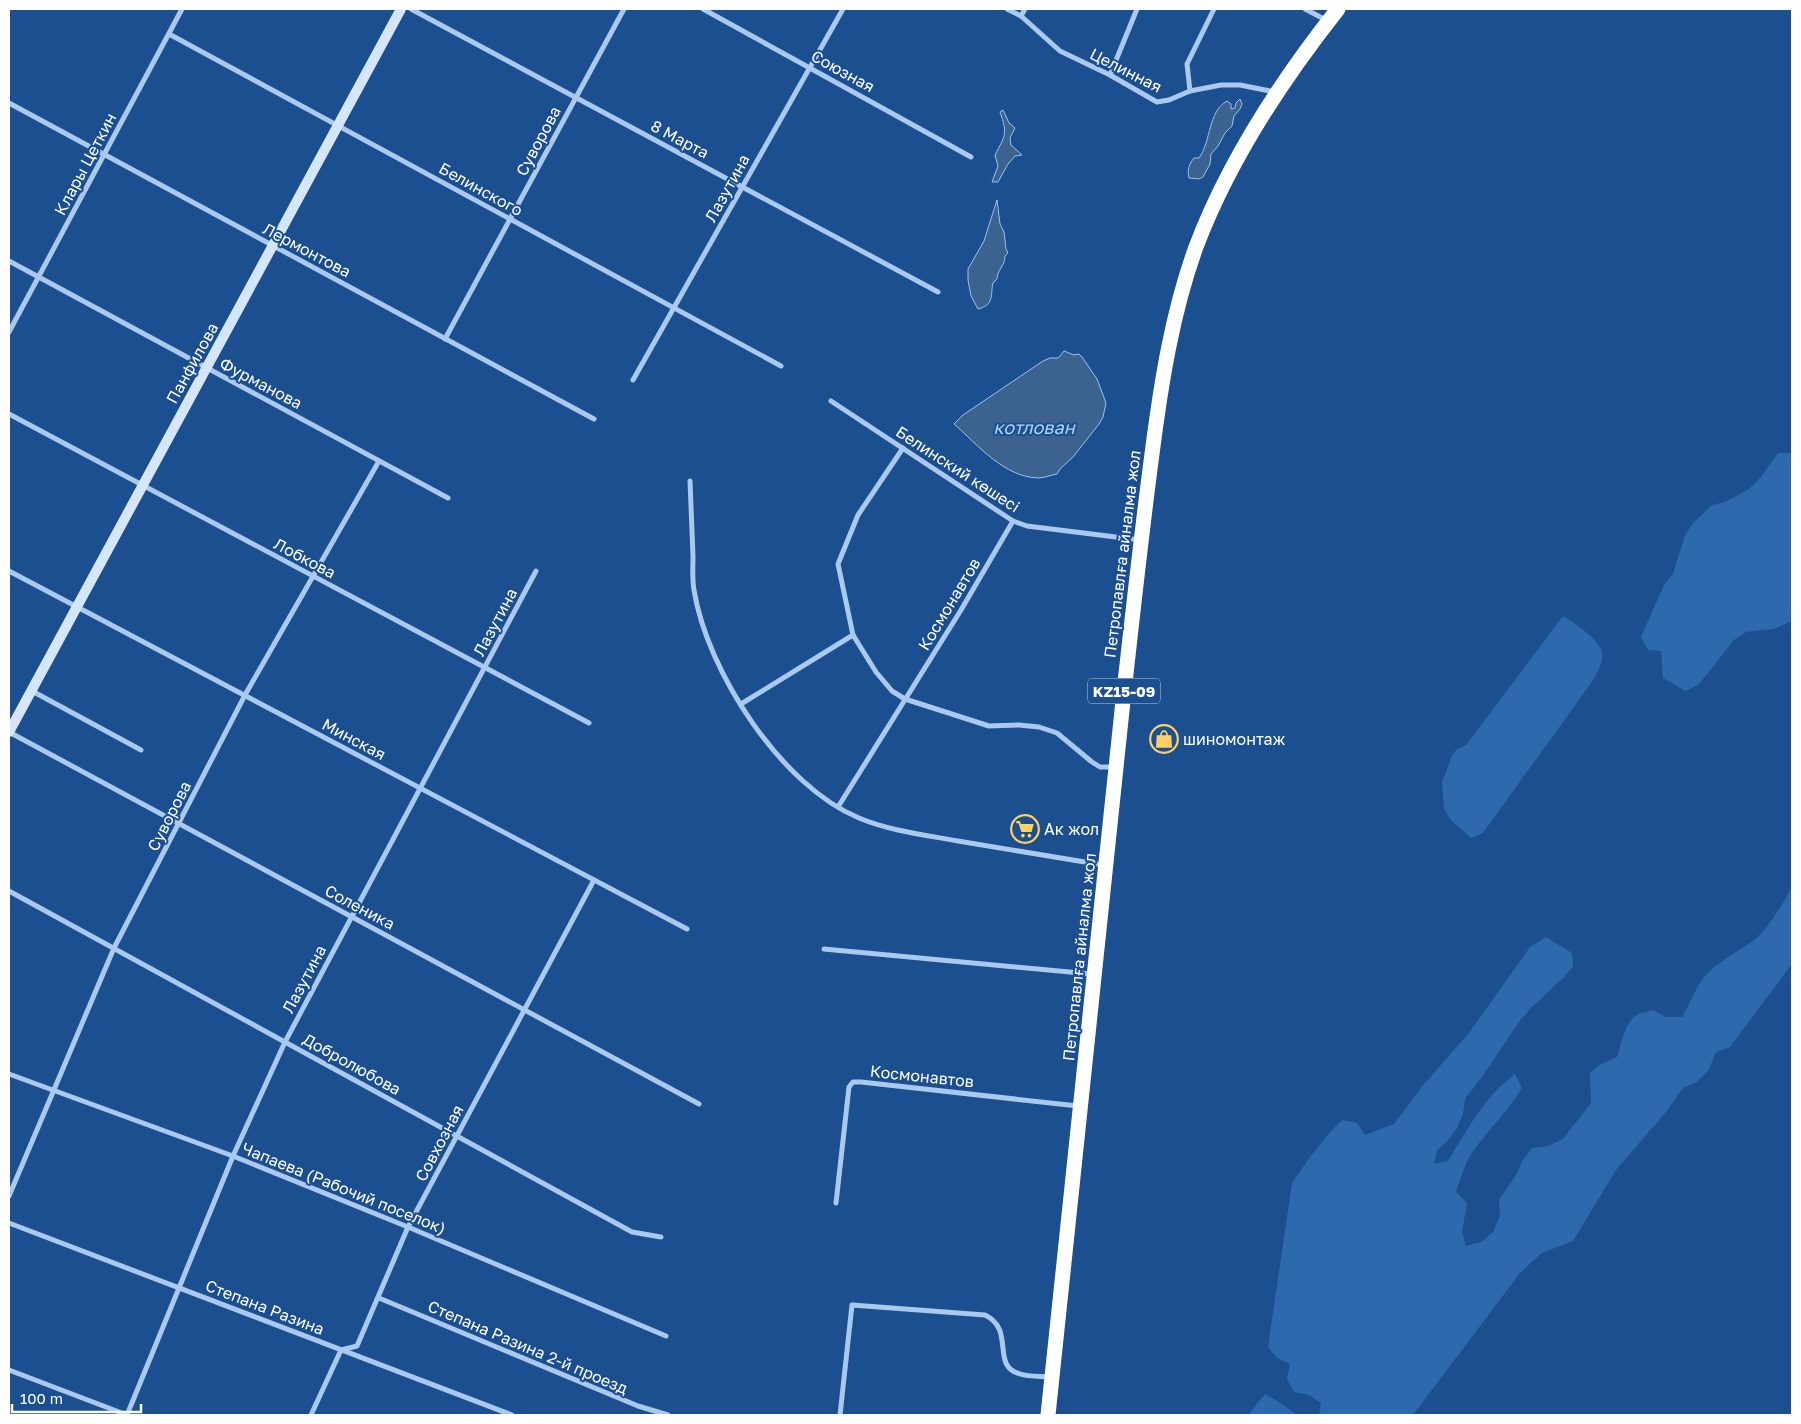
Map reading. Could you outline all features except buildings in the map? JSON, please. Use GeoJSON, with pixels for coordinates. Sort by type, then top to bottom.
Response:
{"type":"FeatureCollection","features":[{"type":"Feature","properties":{"kind":"highway","name":"Петропавлға айналма жол"},"geometry":{"type":"LineString","coordinates":[[1048,1415],[1140,540],[1164,370],[1179,300],[1196,247],[1219,194],[1246,142],[1277,93],[1338,9]]}},
{"type":"Feature","properties":{"kind":"street","name":"Клары Цеткин"},"geometry":{"type":"LineString","coordinates":[[9,332],[182,9]]}},
{"type":"Feature","properties":{"kind":"street","name":"Панфилова"},"geometry":{"type":"LineString","coordinates":[[9,732],[401,9]]}},
{"type":"Feature","properties":{"kind":"street","name":"8 Марта"},"geometry":{"type":"LineString","coordinates":[[411,9],[938,292]]}},
{"type":"Feature","properties":{"kind":"street","name":"Суворова"},"geometry":{"type":"LineString","coordinates":[[445,339],[624,9]]}},
{"type":"Feature","properties":{"kind":"street","name":"Союзная"},"geometry":{"type":"LineString","coordinates":[[703,9],[970,157]]}},
{"type":"Feature","properties":{"kind":"street","name":"Лазутина"},"geometry":{"type":"LineString","coordinates":[[633,380],[842,9]]}},
{"type":"Feature","properties":{"kind":"street","name":"Целинная"},"geometry":{"type":"LineString","coordinates":[[1007,9],[1021,16],[1060,51],[1110,75],[1158,102],[1169,100],[1190,91],[1221,85],[1240,85],[1277,93]]}},
{"type":"Feature","properties":{"kind":"street"},"geometry":{"type":"LineString","coordinates":[[1021,16],[1025,9]]}},
{"type":"Feature","properties":{"kind":"street"},"geometry":{"type":"LineString","coordinates":[[1110,75],[1137,9]]}},
{"type":"Feature","properties":{"kind":"street"},"geometry":{"type":"LineString","coordinates":[[1190,91],[1188,64],[1214,9]]}},
{"type":"Feature","properties":{"kind":"street"},"geometry":{"type":"LineString","coordinates":[[1305,9],[1329,21]]}},
{"type":"Feature","properties":{"kind":"street","name":"Белинского"},"geometry":{"type":"LineString","coordinates":[[169,34],[781,366]]}},
{"type":"Feature","properties":{"kind":"street","name":"Лермонтова"},"geometry":{"type":"LineString","coordinates":[[9,103],[594,419]]}},
{"type":"Feature","properties":{"kind":"street","name":"Фурманова"},"geometry":{"type":"LineString","coordinates":[[9,261],[448,498]]}},
{"type":"Feature","properties":{"kind":"street","name":"Белинский көшесі"},"geometry":{"type":"LineString","coordinates":[[831,401],[1012,521],[1027,526],[1140,540]]}},
{"type":"Feature","properties":{"kind":"street","name":"Лобкова"},"geometry":{"type":"LineString","coordinates":[[9,414],[589,723]]}},
{"type":"Feature","properties":{"kind":"street"},"geometry":{"type":"LineString","coordinates":[[903,448],[858,515],[838,564],[853,635],[880,677],[892,691],[906,700],[989,726],[1019,725],[1048,730],[1066,739],[1092,762],[1100,766],[1116,768]]}},
{"type":"Feature","properties":{"kind":"street","name":"Суворова"},"geometry":{"type":"LineString","coordinates":[[9,1196],[114,948],[245,696],[379,461]]}},
{"type":"Feature","properties":{"kind":"street"},"geometry":{"type":"LineString","coordinates":[[690,481],[694,590],[702,623],[720,671],[741,704],[788,768],[812,790],[857,817],[878,825],[912,833],[1106,865]]}},
{"type":"Feature","properties":{"kind":"street","name":"Космонавтов"},"geometry":{"type":"LineString","coordinates":[[838,806],[961,610],[1012,521]]}},
{"type":"Feature","properties":{"kind":"street","name":"Минская"},"geometry":{"type":"LineString","coordinates":[[9,571],[687,929]]}},
{"type":"Feature","properties":{"kind":"street","name":"Лазутина"},"geometry":{"type":"LineString","coordinates":[[127,1415],[233,1156],[285,1042],[536,571]]}},
{"type":"Feature","properties":{"kind":"street"},"geometry":{"type":"LineString","coordinates":[[741,704],[853,635]]}},
{"type":"Feature","properties":{"kind":"street"},"geometry":{"type":"LineString","coordinates":[[31,691],[141,750]]}},
{"type":"Feature","properties":{"kind":"street","name":"Соленика"},"geometry":{"type":"LineString","coordinates":[[9,732],[699,1104]]}},
{"type":"Feature","properties":{"kind":"street","name":"Совхозная"},"geometry":{"type":"LineString","coordinates":[[341,1350],[357,1346],[408,1227],[594,880]]}},
{"type":"Feature","properties":{"kind":"street","name":"Добролюбова"},"geometry":{"type":"LineString","coordinates":[[9,890],[632,1232],[661,1237]]}},
{"type":"Feature","properties":{"kind":"street"},"geometry":{"type":"LineString","coordinates":[[824,949],[1094,974]]}},
{"type":"Feature","properties":{"kind":"street","name":"Чапаева (Рабочий поселок)"},"geometry":{"type":"LineString","coordinates":[[9,1074],[233,1156],[408,1227],[666,1336]]}},
{"type":"Feature","properties":{"kind":"street","name":"Космонавтов"},"geometry":{"type":"LineString","coordinates":[[836,1203],[849,1087],[853,1082],[1081,1106]]}},
{"type":"Feature","properties":{"kind":"street","name":"Степана Разина"},"geometry":{"type":"LineString","coordinates":[[9,1222],[512,1415]]}},
{"type":"Feature","properties":{"kind":"street","name":"Степана Разина 2-й проезд"},"geometry":{"type":"LineString","coordinates":[[379,1298],[638,1406],[668,1415]]}},
{"type":"Feature","properties":{"kind":"street"},"geometry":{"type":"LineString","coordinates":[[840,1415],[852,1305],[985,1316],[995,1322],[1001,1334],[1004,1362],[1008,1368],[1022,1375],[1051,1377]]}},
{"type":"Feature","properties":{"kind":"street"},"geometry":{"type":"LineString","coordinates":[[311,1415],[341,1350]]}},
{"type":"Feature","properties":{"kind":"street"},"geometry":{"type":"LineString","coordinates":[[9,1370],[127,1415]]}},
{"type":"Feature","properties":{"kind":"shaded area"},"geometry":{"type":"Polygon","coordinates":[[[1778,453],[1792,453],[1792,621],[1774,629],[1746,632],[1734,640],[1699,684],[1686,691],[1663,678],[1661,651],[1648,650],[1641,637],[1664,585],[1673,574],[1685,535],[1693,523],[1712,505],[1725,502],[1749,489],[1760,478],[1778,453]]]}},
{"type":"Feature","properties":{"kind":"shaded area"},"geometry":{"type":"Polygon","coordinates":[[[1563,616],[1596,641],[1602,652],[1599,669],[1594,679],[1483,833],[1471,838],[1451,820],[1444,809],[1442,782],[1452,756],[1456,750],[1466,745],[1563,616]]]}},
{"type":"Feature","properties":{"kind":"shaded area"},"geometry":{"type":"Polygon","coordinates":[[[1792,887],[1792,964],[1730,1047],[1716,1052],[1708,1071],[1697,1082],[1683,1088],[1666,1112],[1616,1170],[1573,1241],[1542,1253],[1520,1273],[1413,1415],[1319,1415],[1321,1403],[1309,1395],[1294,1392],[1287,1379],[1290,1364],[1277,1358],[1268,1347],[1292,1183],[1330,1132],[1342,1120],[1357,1123],[1365,1135],[1394,1124],[1424,1084],[1469,1033],[1530,947],[1546,937],[1572,953],[1573,967],[1519,1022],[1465,1099],[1463,1114],[1457,1128],[1437,1150],[1434,1164],[1448,1161],[1486,1103],[1515,1074],[1522,1088],[1471,1155],[1463,1170],[1456,1192],[1467,1203],[1462,1232],[1466,1246],[1481,1242],[1493,1232],[1500,1216],[1499,1200],[1532,1148],[1548,1146],[1563,1139],[1591,1103],[1590,1073],[1601,1064],[1617,1057],[1626,1028],[1633,1018],[1640,1013],[1653,1010],[1666,1017],[1682,1017],[1704,977],[1715,966],[1754,940],[1766,928],[1792,887]]]}},
{"type":"Feature","properties":{"kind":"shaded area"},"geometry":{"type":"Polygon","coordinates":[[[1265,1394],[1279,1402],[1297,1415],[1248,1415],[1265,1394]]]}},
{"type":"Feature","properties":{"kind":"water"},"geometry":{"type":"Polygon","coordinates":[[[1240,99],[1242,104],[1234,116],[1232,126],[1211,154],[1210,164],[1203,177],[1199,179],[1189,178],[1190,165],[1194,158],[1199,158],[1203,151],[1216,112],[1227,101],[1231,104],[1231,109],[1235,108],[1236,103],[1240,99]]]}},
{"type":"Feature","properties":{"kind":"water"},"geometry":{"type":"Polygon","coordinates":[[[1003,110],[1009,123],[1015,128],[1010,138],[1011,145],[1022,155],[1015,156],[998,182],[992,182],[998,166],[995,155],[1005,130],[1000,112],[1003,110]]]}},
{"type":"Feature","properties":{"kind":"water"},"geometry":{"type":"Polygon","coordinates":[[[997,200],[1000,224],[1004,232],[1008,253],[1005,256],[997,279],[993,283],[989,302],[978,309],[971,296],[968,269],[984,241],[997,200]]]}},
{"type":"Feature","properties":{"kind":"water","name":"котлован"},"geometry":{"type":"Polygon","coordinates":[[[1064,351],[1074,355],[1079,354],[1082,357],[1097,379],[1106,403],[1103,417],[1099,424],[1057,474],[1038,478],[1014,472],[982,450],[954,424],[963,415],[1043,361],[1050,358],[1058,358],[1064,351]]]}},
{"type":"Feature","properties":{"kind":"place","name":"шиномонтаж"},"geometry":{"type":"Point","coordinates":[1164,739]}},
{"type":"Feature","properties":{"kind":"place","name":"Ак жол"},"geometry":{"type":"Point","coordinates":[1025,829]}}]}
